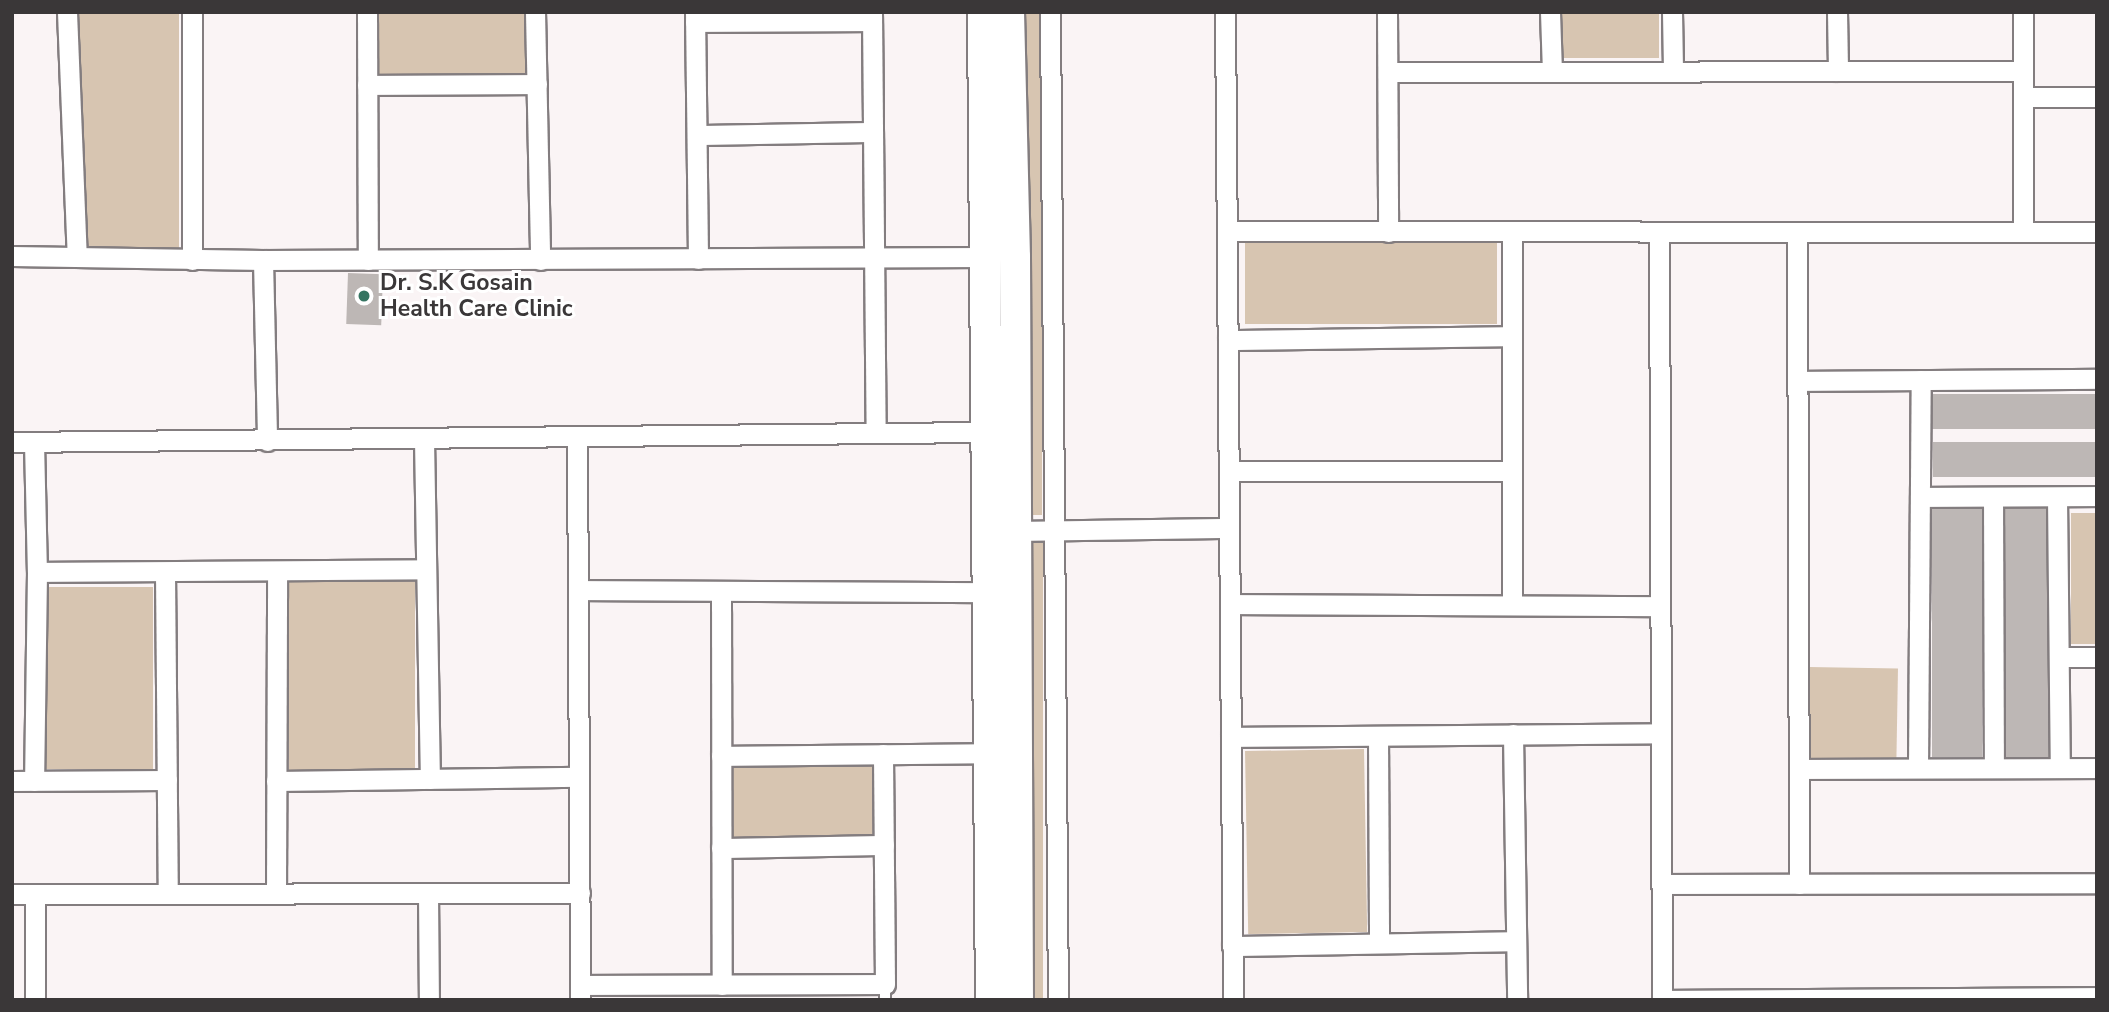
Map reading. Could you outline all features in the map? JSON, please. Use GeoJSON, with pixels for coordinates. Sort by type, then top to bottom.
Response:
{"type":"FeatureCollection","features":[{"type":"Feature","properties":{"kind":"main road"},"geometry":{"type":"LineString","coordinates":[[983,12],[986,432],[1001,532],[987,593],[1003,753],[1018,1000]]}},
{"type":"Feature","properties":{"kind":"main road"},"geometry":{"type":"LineString","coordinates":[[991,1000],[1003,753],[1001,532],[1015,257],[1009,12]]}},
{"type":"Feature","properties":{"kind":"street"},"geometry":{"type":"LineString","coordinates":[[66,12],[77,257]]}},
{"type":"Feature","properties":{"kind":"street"},"geometry":{"type":"LineString","coordinates":[[192,12],[192,260]]}},
{"type":"Feature","properties":{"kind":"street"},"geometry":{"type":"LineString","coordinates":[[367,12],[368,260]]}},
{"type":"Feature","properties":{"kind":"street"},"geometry":{"type":"LineString","coordinates":[[535,12],[540,260]]}},
{"type":"Feature","properties":{"kind":"street"},"geometry":{"type":"LineString","coordinates":[[1050,12],[1052,531],[1058,1000]]}},
{"type":"Feature","properties":{"kind":"street"},"geometry":{"type":"LineString","coordinates":[[1225,12],[1233,1000]]}},
{"type":"Feature","properties":{"kind":"street"},"geometry":{"type":"LineString","coordinates":[[1387,12],[1388,232]]}},
{"type":"Feature","properties":{"kind":"street"},"geometry":{"type":"LineString","coordinates":[[1550,12],[1552,72]]}},
{"type":"Feature","properties":{"kind":"street"},"geometry":{"type":"LineString","coordinates":[[1672,12],[1673,72]]}},
{"type":"Feature","properties":{"kind":"street"},"geometry":{"type":"LineString","coordinates":[[1837,12],[1838,71]]}},
{"type":"Feature","properties":{"kind":"street"},"geometry":{"type":"LineString","coordinates":[[2023,12],[2023,232]]}},
{"type":"Feature","properties":{"kind":"street"},"geometry":{"type":"LineString","coordinates":[[698,259],[695,17],[872,17],[876,433]]}},
{"type":"Feature","properties":{"kind":"street"},"geometry":{"type":"LineString","coordinates":[[1388,72],[2023,71]]}},
{"type":"Feature","properties":{"kind":"street"},"geometry":{"type":"LineString","coordinates":[[368,85],[537,84]]}},
{"type":"Feature","properties":{"kind":"street"},"geometry":{"type":"LineString","coordinates":[[2023,97],[2097,97]]}},
{"type":"Feature","properties":{"kind":"street"},"geometry":{"type":"LineString","coordinates":[[697,135],[873,132]]}},
{"type":"Feature","properties":{"kind":"street"},"geometry":{"type":"LineString","coordinates":[[1227,231],[2097,232]]}},
{"type":"Feature","properties":{"kind":"street"},"geometry":{"type":"LineString","coordinates":[[1512,232],[1512,606]]}},
{"type":"Feature","properties":{"kind":"street"},"geometry":{"type":"LineString","coordinates":[[1659,233],[1660,733],[1664,1000],[2097,997]]}},
{"type":"Feature","properties":{"kind":"street"},"geometry":{"type":"LineString","coordinates":[[1797,233],[1799,884]]}},
{"type":"Feature","properties":{"kind":"street"},"geometry":{"type":"LineString","coordinates":[[12,256],[192,260],[985,257]]}},
{"type":"Feature","properties":{"kind":"street"},"geometry":{"type":"LineString","coordinates":[[263,260],[267,441]]}},
{"type":"Feature","properties":{"kind":"street"},"geometry":{"type":"LineString","coordinates":[[1228,340],[1512,336]]}},
{"type":"Feature","properties":{"kind":"street"},"geometry":{"type":"LineString","coordinates":[[1798,381],[2097,379]]}},
{"type":"Feature","properties":{"kind":"street"},"geometry":{"type":"LineString","coordinates":[[1919,768],[1921,380]]}},
{"type":"Feature","properties":{"kind":"street"},"geometry":{"type":"LineString","coordinates":[[12,442],[986,432]]}},
{"type":"Feature","properties":{"kind":"street"},"geometry":{"type":"LineString","coordinates":[[577,437],[580,993],[722,985],[885,992],[883,754]]}},
{"type":"Feature","properties":{"kind":"street"},"geometry":{"type":"LineString","coordinates":[[424,439],[430,779]]}},
{"type":"Feature","properties":{"kind":"street"},"geometry":{"type":"LineString","coordinates":[[34,442],[37,572],[34,781]]}},
{"type":"Feature","properties":{"kind":"street"},"geometry":{"type":"LineString","coordinates":[[1228,471],[1512,471]]}},
{"type":"Feature","properties":{"kind":"street"},"geometry":{"type":"LineString","coordinates":[[1920,497],[2097,496]]}},
{"type":"Feature","properties":{"kind":"street"},"geometry":{"type":"LineString","coordinates":[[1993,497],[1994,768]]}},
{"type":"Feature","properties":{"kind":"street"},"geometry":{"type":"LineString","coordinates":[[2057,497],[2060,768]]}},
{"type":"Feature","properties":{"kind":"street"},"geometry":{"type":"LineString","coordinates":[[1001,532],[1229,528]]}},
{"type":"Feature","properties":{"kind":"street"},"geometry":{"type":"LineString","coordinates":[[37,572],[426,569]]}},
{"type":"Feature","properties":{"kind":"street"},"geometry":{"type":"LineString","coordinates":[[276,894],[277,571]]}},
{"type":"Feature","properties":{"kind":"street"},"geometry":{"type":"LineString","coordinates":[[165,572],[167,894]]}},
{"type":"Feature","properties":{"kind":"street"},"geometry":{"type":"LineString","coordinates":[[578,590],[987,593]]}},
{"type":"Feature","properties":{"kind":"street"},"geometry":{"type":"LineString","coordinates":[[721,591],[722,985]]}},
{"type":"Feature","properties":{"kind":"street"},"geometry":{"type":"LineString","coordinates":[[1230,604],[1660,606]]}},
{"type":"Feature","properties":{"kind":"street"},"geometry":{"type":"LineString","coordinates":[[2059,657],[2097,657]]}},
{"type":"Feature","properties":{"kind":"street"},"geometry":{"type":"LineString","coordinates":[[1231,737],[1660,733]]}},
{"type":"Feature","properties":{"kind":"street"},"geometry":{"type":"LineString","coordinates":[[1513,734],[1517,1000]]}},
{"type":"Feature","properties":{"kind":"street"},"geometry":{"type":"LineString","coordinates":[[1378,736],[1379,943]]}},
{"type":"Feature","properties":{"kind":"street"},"geometry":{"type":"LineString","coordinates":[[721,756],[1003,753]]}},
{"type":"Feature","properties":{"kind":"street"},"geometry":{"type":"LineString","coordinates":[[1799,769],[2097,768]]}},
{"type":"Feature","properties":{"kind":"street"},"geometry":{"type":"LineString","coordinates":[[276,781],[579,777]]}},
{"type":"Feature","properties":{"kind":"street"},"geometry":{"type":"LineString","coordinates":[[12,781],[167,780]]}},
{"type":"Feature","properties":{"kind":"street"},"geometry":{"type":"LineString","coordinates":[[721,848],[884,845]]}},
{"type":"Feature","properties":{"kind":"street"},"geometry":{"type":"LineString","coordinates":[[1661,884],[2097,883]]}},
{"type":"Feature","properties":{"kind":"street"},"geometry":{"type":"LineString","coordinates":[[428,893],[429,1000]]}},
{"type":"Feature","properties":{"kind":"street"},"geometry":{"type":"LineString","coordinates":[[12,894],[580,893]]}},
{"type":"Feature","properties":{"kind":"street"},"geometry":{"type":"LineString","coordinates":[[35,895],[36,1000]]}},
{"type":"Feature","properties":{"kind":"street"},"geometry":{"type":"LineString","coordinates":[[1232,946],[1516,941]]}},
{"type":"Feature","properties":{"kind":"shaded area"},"geometry":{"type":"Polygon","coordinates":[[[78,12],[179,12],[179,249],[78,249],[78,12]]]}},
{"type":"Feature","properties":{"kind":"shaded area"},"geometry":{"type":"Polygon","coordinates":[[[376,12],[527,12],[527,75],[376,75],[376,12]]]}},
{"type":"Feature","properties":{"kind":"shaded area"},"geometry":{"type":"Polygon","coordinates":[[[1019,12],[1042,12],[1042,515],[1019,515],[1019,12]]]}},
{"type":"Feature","properties":{"kind":"shaded area"},"geometry":{"type":"Polygon","coordinates":[[[1562,12],[1659,12],[1659,58],[1562,58],[1562,12]]]}},
{"type":"Feature","properties":{"kind":"shaded area"},"geometry":{"type":"Polygon","coordinates":[[[1245,242],[1497,242],[1497,324],[1245,324],[1245,242]]]}},
{"type":"Feature","properties":{"kind":"shaded area"},"geometry":{"type":"Polygon","coordinates":[[[2071,513],[2097,513],[2097,644],[2071,644],[2071,513]]]}},
{"type":"Feature","properties":{"kind":"shaded area"},"geometry":{"type":"Polygon","coordinates":[[[1022,543],[1043,543],[1043,1000],[1022,1000],[1022,543]]]}},
{"type":"Feature","properties":{"kind":"shaded area"},"geometry":{"type":"Polygon","coordinates":[[[289,580],[415,580],[415,770],[289,770],[289,580]]]}},
{"type":"Feature","properties":{"kind":"shaded area"},"geometry":{"type":"Polygon","coordinates":[[[45,587],[153,587],[153,769],[45,769],[45,587]]]}},
{"type":"Feature","properties":{"kind":"shaded area"},"geometry":{"type":"Polygon","coordinates":[[[1809,667],[1898,669],[1896,764],[1807,762],[1809,667]]]}},
{"type":"Feature","properties":{"kind":"shaded area"},"geometry":{"type":"Polygon","coordinates":[[[1364,749],[1367,932],[1248,934],[1245,751],[1364,749]]]}},
{"type":"Feature","properties":{"kind":"shaded area"},"geometry":{"type":"Polygon","coordinates":[[[733,766],[873,766],[873,837],[733,837],[733,766]]]}},
{"type":"Feature","properties":{"kind":"building"},"geometry":{"type":"Polygon","coordinates":[[[348,273],[383,274],[381,325],[346,324],[348,273]]]}},
{"type":"Feature","properties":{"kind":"building"},"geometry":{"type":"Polygon","coordinates":[[[1931,394],[2097,394],[2097,429],[1931,429],[1931,394]]]}},
{"type":"Feature","properties":{"kind":"building"},"geometry":{"type":"Polygon","coordinates":[[[1933,442],[2097,442],[2097,477],[1933,477],[1933,442]]]}},
{"type":"Feature","properties":{"kind":"building"},"geometry":{"type":"Polygon","coordinates":[[[1932,506],[1982,506],[1982,757],[1932,757],[1932,506]]]}},
{"type":"Feature","properties":{"kind":"building"},"geometry":{"type":"Polygon","coordinates":[[[2001,508],[2051,508],[2051,759],[2001,759],[2001,508]]]}},
{"type":"Feature","properties":{"kind":"place","name":"Dr. S.K Gosain Health Care Clinic"},"geometry":{"type":"Point","coordinates":[364,296]}}]}
